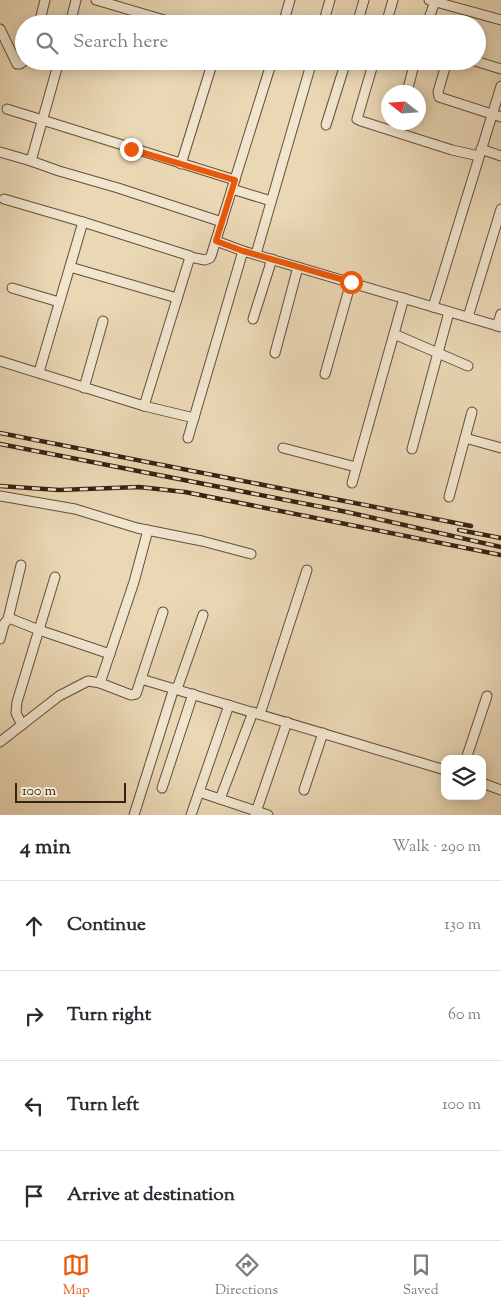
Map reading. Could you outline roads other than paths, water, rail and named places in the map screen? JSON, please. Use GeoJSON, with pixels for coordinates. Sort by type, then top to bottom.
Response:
{"type":"FeatureCollection","features":[{"type":"Feature","properties":{"kind":"street"},"geometry":{"type":"LineString","coordinates":[[41,15],[45,0]]}},
{"type":"Feature","properties":{"kind":"street"},"geometry":{"type":"LineString","coordinates":[[72,15],[76,0]]}},
{"type":"Feature","properties":{"kind":"street"},"geometry":{"type":"LineString","coordinates":[[96,0],[147,15]]}},
{"type":"Feature","properties":{"kind":"street"},"geometry":{"type":"LineString","coordinates":[[286,15],[290,0]]}},
{"type":"Feature","properties":{"kind":"street"},"geometry":{"type":"LineString","coordinates":[[326,15],[330,0]]}},
{"type":"Feature","properties":{"kind":"street"},"geometry":{"type":"LineString","coordinates":[[360,15],[364,0]]}},
{"type":"Feature","properties":{"kind":"street"},"geometry":{"type":"LineString","coordinates":[[389,15],[393,0]]}},
{"type":"Feature","properties":{"kind":"street"},"geometry":{"type":"LineString","coordinates":[[429,15],[432,1],[483,15]]}},
{"type":"Feature","properties":{"kind":"street"},"geometry":{"type":"LineString","coordinates":[[486,16],[501,20]]}},
{"type":"Feature","properties":{"kind":"street"},"geometry":{"type":"LineString","coordinates":[[0,29],[15,60]]}},
{"type":"Feature","properties":{"kind":"street"},"geometry":{"type":"LineString","coordinates":[[486,64],[501,69]]}},
{"type":"Feature","properties":{"kind":"street"},"geometry":{"type":"LineString","coordinates":[[31,161],[56,70]]}},
{"type":"Feature","properties":{"kind":"street"},"geometry":{"type":"LineString","coordinates":[[181,164],[210,70]]}},
{"type":"Feature","properties":{"kind":"street"},"geometry":{"type":"LineString","coordinates":[[4,199],[190,256],[205,260],[210,258],[269,70]]}},
{"type":"Feature","properties":{"kind":"street"},"geometry":{"type":"LineString","coordinates":[[256,254],[309,70]]}},
{"type":"Feature","properties":{"kind":"street"},"geometry":{"type":"LineString","coordinates":[[326,124],[343,70]]}},
{"type":"Feature","properties":{"kind":"street"},"geometry":{"type":"LineString","coordinates":[[371,70],[357,119],[381,124]]}},
{"type":"Feature","properties":{"kind":"street"},"geometry":{"type":"LineString","coordinates":[[409,85],[413,70]]}},
{"type":"Feature","properties":{"kind":"street"},"geometry":{"type":"LineString","coordinates":[[444,70],[438,92],[439,97],[497,116]]}},
{"type":"Feature","properties":{"kind":"street"},"geometry":{"type":"LineString","coordinates":[[433,307],[480,153],[497,116],[501,86]]}},
{"type":"Feature","properties":{"kind":"street"},"geometry":{"type":"LineString","coordinates":[[7,109],[235,180]]}},
{"type":"Feature","properties":{"kind":"street"},"geometry":{"type":"LineString","coordinates":[[405,130],[452,150],[501,156]]}},
{"type":"Feature","properties":{"kind":"street"},"geometry":{"type":"LineString","coordinates":[[0,152],[222,222]]}},
{"type":"Feature","properties":{"kind":"street"},"geometry":{"type":"LineString","coordinates":[[232,189],[271,200]]}},
{"type":"Feature","properties":{"kind":"street"},"geometry":{"type":"LineString","coordinates":[[468,317],[501,209]]}},
{"type":"Feature","properties":{"kind":"street"},"geometry":{"type":"LineString","coordinates":[[39,372],[83,222]]}},
{"type":"Feature","properties":{"kind":"street"},"geometry":{"type":"LineString","coordinates":[[216,241],[243,251],[499,326],[501,314]]}},
{"type":"Feature","properties":{"kind":"street"},"geometry":{"type":"LineString","coordinates":[[188,438],[243,251]]}},
{"type":"Feature","properties":{"kind":"street"},"geometry":{"type":"LineString","coordinates":[[144,406],[190,256]]}},
{"type":"Feature","properties":{"kind":"street"},"geometry":{"type":"LineString","coordinates":[[253,318],[272,259]]}},
{"type":"Feature","properties":{"kind":"street"},"geometry":{"type":"LineString","coordinates":[[70,267],[177,298]]}},
{"type":"Feature","properties":{"kind":"street"},"geometry":{"type":"LineString","coordinates":[[275,353],[298,267]]}},
{"type":"Feature","properties":{"kind":"street"},"geometry":{"type":"LineString","coordinates":[[325,374],[351,282]]}},
{"type":"Feature","properties":{"kind":"street"},"geometry":{"type":"LineString","coordinates":[[12,288],[60,302]]}},
{"type":"Feature","properties":{"kind":"street"},"geometry":{"type":"LineString","coordinates":[[352,482],[404,298]]}},
{"type":"Feature","properties":{"kind":"street"},"geometry":{"type":"LineString","coordinates":[[412,448],[449,312]]}},
{"type":"Feature","properties":{"kind":"street"},"geometry":{"type":"LineString","coordinates":[[84,388],[104,321]]}},
{"type":"Feature","properties":{"kind":"street"},"geometry":{"type":"LineString","coordinates":[[394,334],[468,366]]}},
{"type":"Feature","properties":{"kind":"street"},"geometry":{"type":"LineString","coordinates":[[0,361],[144,406],[194,418]]}},
{"type":"Feature","properties":{"kind":"street"},"geometry":{"type":"LineString","coordinates":[[449,497],[472,412]]}},
{"type":"Feature","properties":{"kind":"street"},"geometry":{"type":"LineString","coordinates":[[465,438],[501,448]]}},
{"type":"Feature","properties":{"kind":"street"},"geometry":{"type":"LineString","coordinates":[[283,448],[356,467]]}},
{"type":"Feature","properties":{"kind":"street"},"geometry":{"type":"LineString","coordinates":[[0,496],[75,509],[148,530],[251,554]]}},
{"type":"Feature","properties":{"kind":"street"},"geometry":{"type":"LineString","coordinates":[[100,683],[134,582],[148,530]]}},
{"type":"Feature","properties":{"kind":"street"},"geometry":{"type":"LineString","coordinates":[[0,639],[4,624],[8,618],[21,565]]}},
{"type":"Feature","properties":{"kind":"street"},"geometry":{"type":"LineString","coordinates":[[220,799],[256,713],[307,570]]}},
{"type":"Feature","properties":{"kind":"street"},"geometry":{"type":"LineString","coordinates":[[22,725],[16,713],[16,707],[55,577]]}},
{"type":"Feature","properties":{"kind":"street"},"geometry":{"type":"LineString","coordinates":[[0,742],[60,696],[88,681],[100,683],[133,695],[137,692],[163,612]]}},
{"type":"Feature","properties":{"kind":"street"},"geometry":{"type":"LineString","coordinates":[[134,815],[175,688],[203,615]]}},
{"type":"Feature","properties":{"kind":"street"},"geometry":{"type":"LineString","coordinates":[[8,618],[110,654]]}},
{"type":"Feature","properties":{"kind":"street"},"geometry":{"type":"LineString","coordinates":[[141,679],[441,769]]}},
{"type":"Feature","properties":{"kind":"street"},"geometry":{"type":"LineString","coordinates":[[162,788],[193,694]]}},
{"type":"Feature","properties":{"kind":"street"},"geometry":{"type":"LineString","coordinates":[[467,755],[487,696]]}},
{"type":"Feature","properties":{"kind":"street"},"geometry":{"type":"LineString","coordinates":[[191,815],[229,705]]}},
{"type":"Feature","properties":{"kind":"street"},"geometry":{"type":"LineString","coordinates":[[256,813],[287,722]]}},
{"type":"Feature","properties":{"kind":"street"},"geometry":{"type":"LineString","coordinates":[[304,790],[323,733]]}},
{"type":"Feature","properties":{"kind":"street"},"geometry":{"type":"LineString","coordinates":[[486,784],[501,790]]}},
{"type":"Feature","properties":{"kind":"street"},"geometry":{"type":"LineString","coordinates":[[199,792],[256,813],[268,815]]}},
{"type":"Feature","properties":{"kind":"railway"},"geometry":{"type":"LineString","coordinates":[[0,433],[471,526]]}},
{"type":"Feature","properties":{"kind":"railway"},"geometry":{"type":"LineString","coordinates":[[0,444],[347,512],[501,547]]}},
{"type":"Feature","properties":{"kind":"railway"},"geometry":{"type":"LineString","coordinates":[[0,486],[59,490],[139,487],[185,492],[501,555]]}},
{"type":"Feature","properties":{"kind":"railway"},"geometry":{"type":"LineString","coordinates":[[459,530],[501,538]]}}]}
